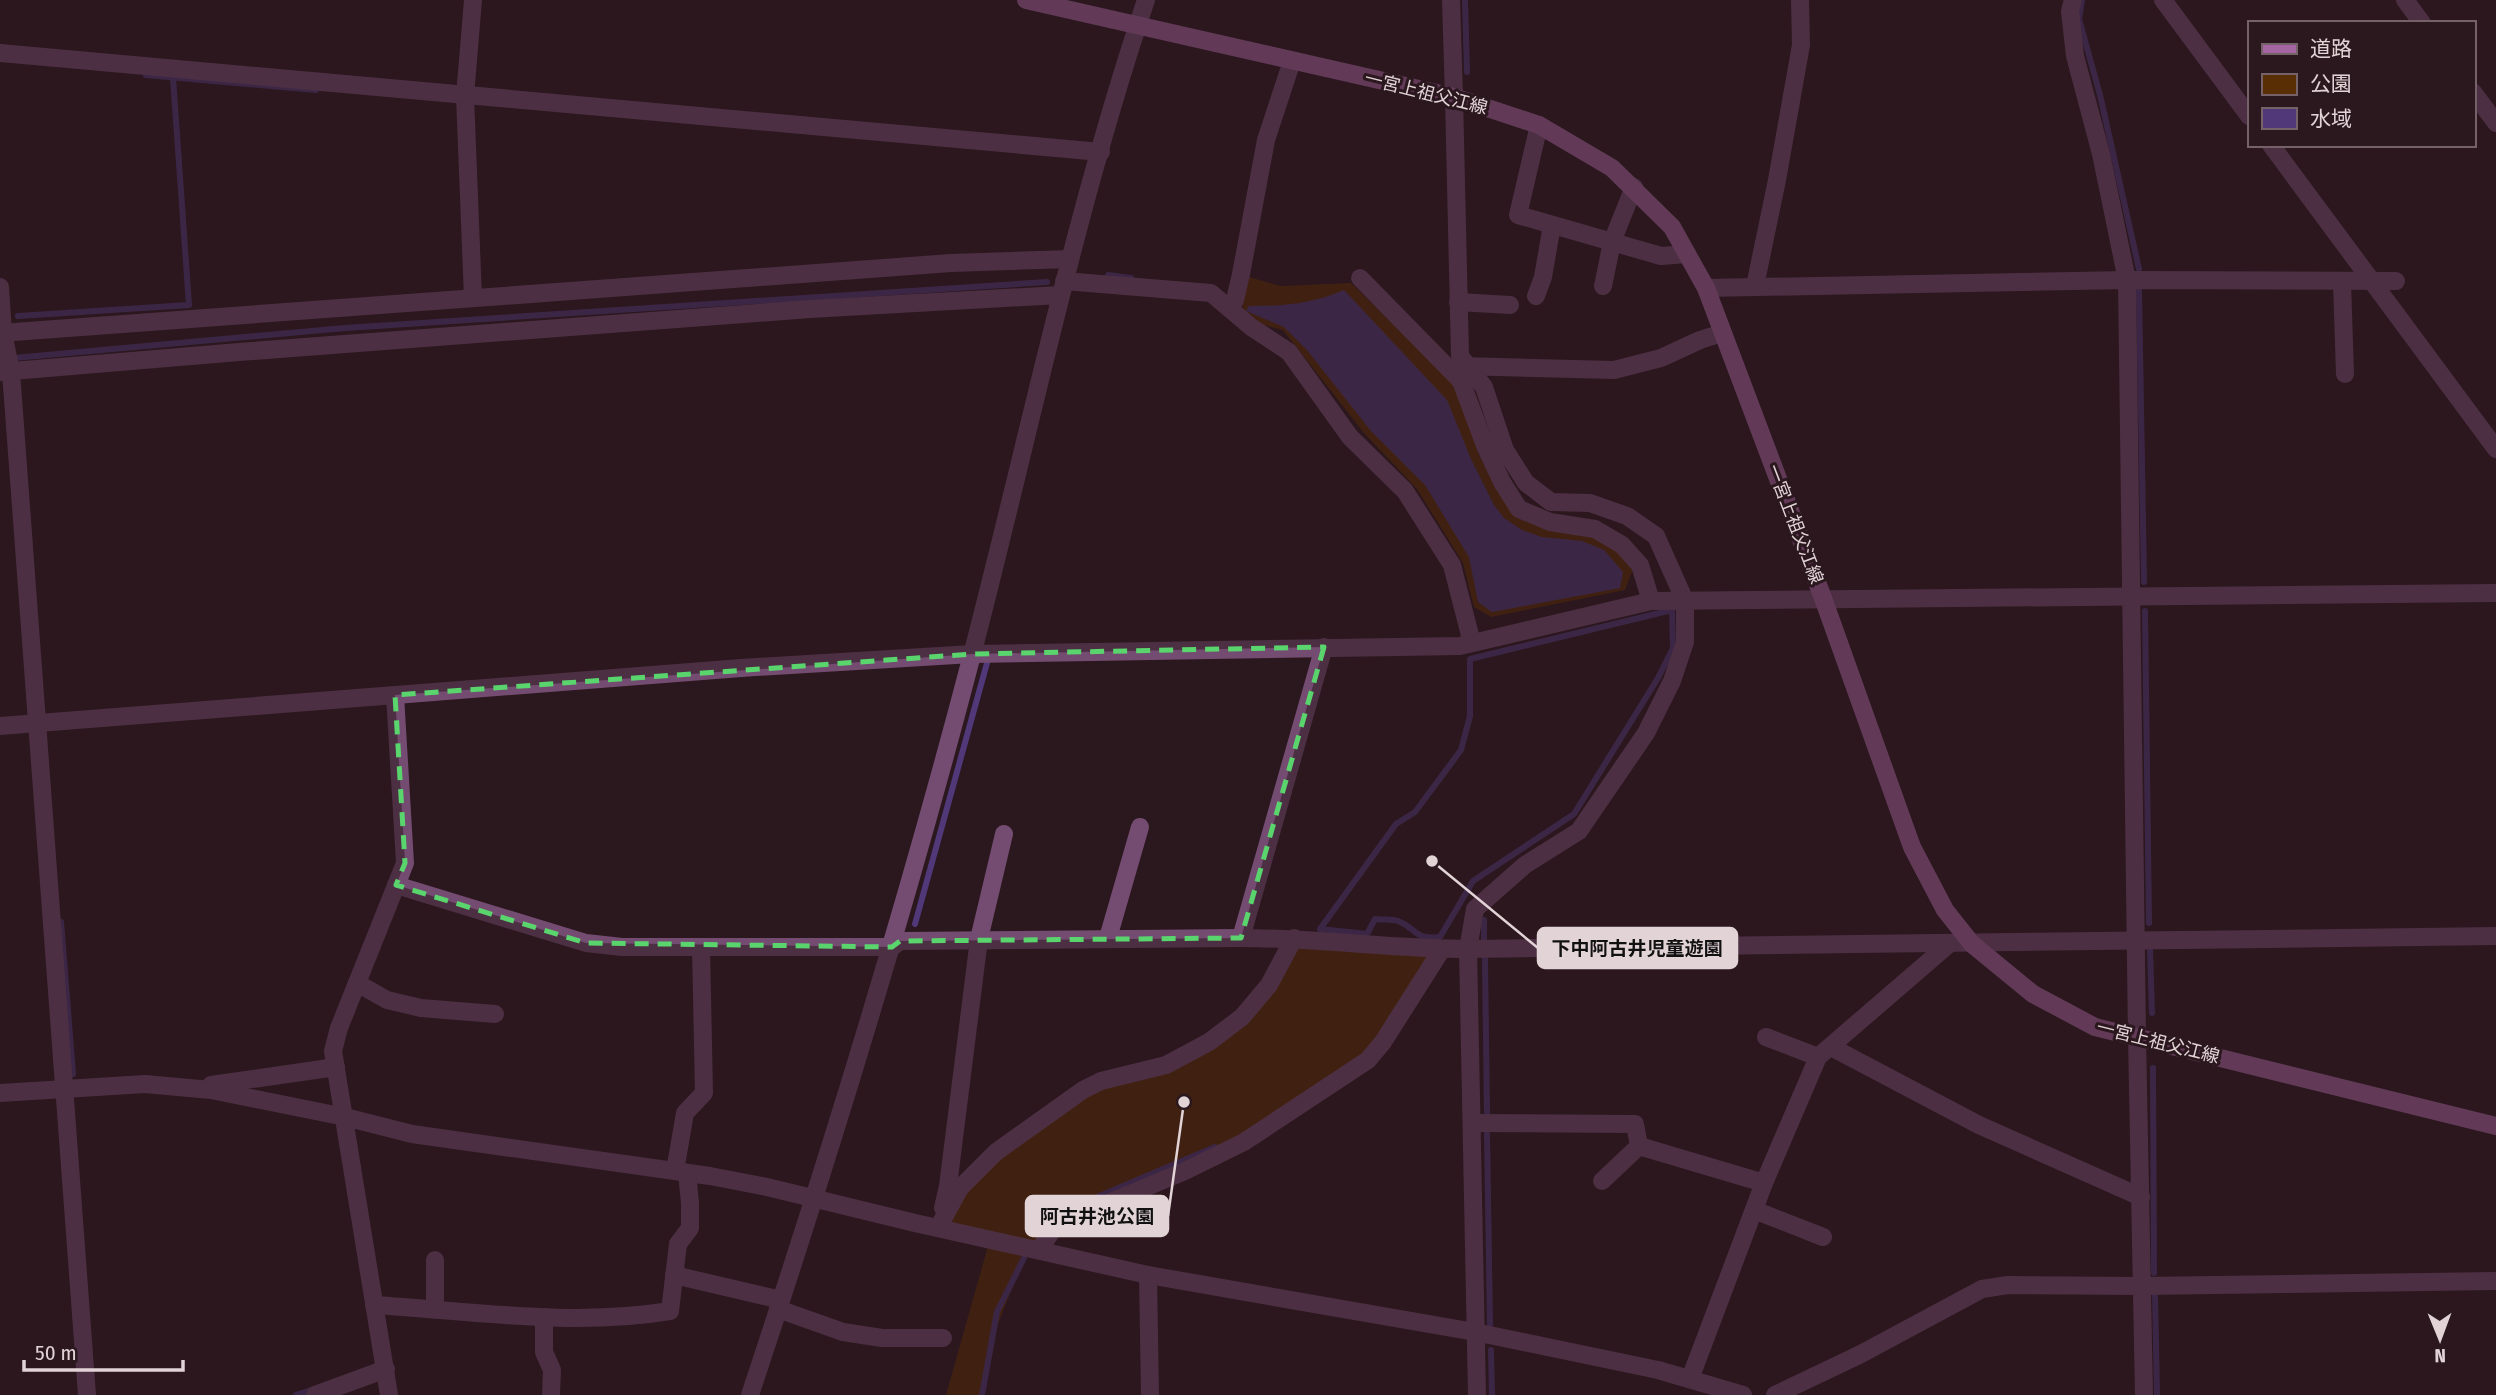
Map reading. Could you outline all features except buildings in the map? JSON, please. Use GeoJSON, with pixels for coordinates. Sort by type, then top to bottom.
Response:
{"type":"FeatureCollection","features":[{"type":"Feature","properties":{"kind":"main road","name":"一宮上祖父江線"},"geometry":{"type":"LineString","coordinates":[[1026,0],[1454,97],[1539,125],[1612,168],[1672,227],[1706,288],[1823,598],[1912,847],[1945,910],[1972,944],[2033,994],[2095,1027],[2496,1125]]}},
{"type":"Feature","properties":{"kind":"street"},"geometry":{"type":"LineString","coordinates":[[473,0],[465,96],[473,298]]}},
{"type":"Feature","properties":{"kind":"street"},"geometry":{"type":"LineString","coordinates":[[750,1395],[815,1198],[892,947],[972,654],[1062,288],[1146,0]]}},
{"type":"Feature","properties":{"kind":"street"},"geometry":{"type":"LineString","coordinates":[[1451,0],[1460,355],[1484,387],[1505,450],[1526,482],[1551,502],[1590,503],[1627,516],[1656,536],[1685,601],[1685,642],[1672,681],[1646,733],[1579,831],[1525,865],[1475,909],[1468,949],[1478,1395]]}},
{"type":"Feature","properties":{"kind":"street"},"geometry":{"type":"LineString","coordinates":[[1755,286],[1801,45],[1800,0]]}},
{"type":"Feature","properties":{"kind":"street"},"geometry":{"type":"LineString","coordinates":[[2073,0],[2070,11],[2075,56],[2101,154],[2127,280],[2144,1395]]}},
{"type":"Feature","properties":{"kind":"street"},"geometry":{"type":"LineString","coordinates":[[2163,0],[2248,115]]}},
{"type":"Feature","properties":{"kind":"street"},"geometry":{"type":"LineString","coordinates":[[2405,0],[2421,21]]}},
{"type":"Feature","properties":{"kind":"street"},"geometry":{"type":"LineString","coordinates":[[0,53],[1101,152]]}},
{"type":"Feature","properties":{"kind":"street"},"geometry":{"type":"LineString","coordinates":[[1230,309],[1241,274],[1266,140],[1292,61]]}},
{"type":"Feature","properties":{"kind":"street"},"geometry":{"type":"LineString","coordinates":[[2475,95],[2496,123]]}},
{"type":"Feature","properties":{"kind":"street"},"geometry":{"type":"LineString","coordinates":[[1539,125],[1518,215],[1661,256],[1687,254]]}},
{"type":"Feature","properties":{"kind":"street"},"geometry":{"type":"LineString","coordinates":[[2272,147],[2496,449]]}},
{"type":"Feature","properties":{"kind":"street"},"geometry":{"type":"LineString","coordinates":[[1602,286],[1612,242],[1634,187]]}},
{"type":"Feature","properties":{"kind":"street"},"geometry":{"type":"LineString","coordinates":[[1536,296],[1543,277],[1552,225]]}},
{"type":"Feature","properties":{"kind":"street"},"geometry":{"type":"LineString","coordinates":[[1,333],[937,264],[1070,259]]}},
{"type":"Feature","properties":{"kind":"street"},"geometry":{"type":"LineString","coordinates":[[1360,278],[1461,381],[1486,448],[1502,482],[1519,509],[1550,522],[1595,529],[1622,545],[1640,565],[1651,601]]}},
{"type":"Feature","properties":{"kind":"street"},"geometry":{"type":"LineString","coordinates":[[1706,288],[2127,280],[2396,281]]}},
{"type":"Feature","properties":{"kind":"street"},"geometry":{"type":"LineString","coordinates":[[2342,282],[2345,374]]}},
{"type":"Feature","properties":{"kind":"street"},"geometry":{"type":"LineString","coordinates":[[0,287],[1,333],[37,724],[87,1395]]}},
{"type":"Feature","properties":{"kind":"street"},"geometry":{"type":"LineString","coordinates":[[5,372],[1062,288],[1212,293],[1251,327],[1289,352],[1350,437],[1405,491],[1452,565],[1472,643]]}},
{"type":"Feature","properties":{"kind":"street"},"geometry":{"type":"LineString","coordinates":[[1458,302],[1510,305]]}},
{"type":"Feature","properties":{"kind":"street"},"geometry":{"type":"LineString","coordinates":[[1448,366],[1614,369],[1661,358],[1700,340],[1723,333]]}},
{"type":"Feature","properties":{"kind":"street"},"geometry":{"type":"LineString","coordinates":[[0,726],[741,668],[972,654],[1460,646],[1651,601],[2496,593]]}},
{"type":"Feature","properties":{"kind":"street"},"geometry":{"type":"LineString","coordinates":[[1241,938],[1324,647]]}},
{"type":"Feature","properties":{"kind":"street"},"geometry":{"type":"LineString","coordinates":[[389,1395],[334,1051],[340,1028],[405,863],[395,695]]}},
{"type":"Feature","properties":{"kind":"street"},"geometry":{"type":"LineString","coordinates":[[1108,938],[1140,827]]}},
{"type":"Feature","properties":{"kind":"street"},"geometry":{"type":"LineString","coordinates":[[938,1228],[948,1186],[979,939],[1004,834]]}},
{"type":"Feature","properties":{"kind":"street"},"geometry":{"type":"LineString","coordinates":[[396,885],[586,943],[622,947],[892,947],[900,941],[979,939],[1294,938],[1468,949],[2496,936]]}},
{"type":"Feature","properties":{"kind":"street"},"geometry":{"type":"LineString","coordinates":[[938,1228],[960,1188],[996,1152],[1083,1090],[1101,1081],[1166,1065],[1209,1042],[1242,1017],[1269,985],[1294,938]]}},
{"type":"Feature","properties":{"kind":"street"},"geometry":{"type":"LineString","coordinates":[[1690,1379],[1764,1183],[1825,1052],[1949,944]]}},
{"type":"Feature","properties":{"kind":"street"},"geometry":{"type":"LineString","coordinates":[[374,1305],[544,1317],[608,1318],[670,1311],[678,1244],[690,1228],[690,1203],[681,1172],[685,1113],[704,1093],[701,947]]}},
{"type":"Feature","properties":{"kind":"street"},"geometry":{"type":"LineString","coordinates":[[1040,1250],[1056,1224],[1185,1171],[1244,1142],[1368,1060],[1383,1042],[1442,949]]}},
{"type":"Feature","properties":{"kind":"street"},"geometry":{"type":"LineString","coordinates":[[357,983],[387,1000],[421,1008],[495,1014]]}},
{"type":"Feature","properties":{"kind":"street"},"geometry":{"type":"LineString","coordinates":[[1766,1037],[1825,1052],[1979,1125],[2141,1197]]}},
{"type":"Feature","properties":{"kind":"street"},"geometry":{"type":"LineString","coordinates":[[191,1088],[336,1067]]}},
{"type":"Feature","properties":{"kind":"street"},"geometry":{"type":"LineString","coordinates":[[0,1093],[145,1084],[211,1090],[345,1117],[412,1134],[768,1186],[938,1228],[1148,1275],[1475,1332],[1658,1370],[1744,1395]]}},
{"type":"Feature","properties":{"kind":"street"},"geometry":{"type":"LineString","coordinates":[[1472,1124],[1635,1124],[1639,1146]]}},
{"type":"Feature","properties":{"kind":"street"},"geometry":{"type":"LineString","coordinates":[[1639,1146],[1764,1183]]}},
{"type":"Feature","properties":{"kind":"street"},"geometry":{"type":"LineString","coordinates":[[1602,1181],[1639,1146]]}},
{"type":"Feature","properties":{"kind":"street"},"geometry":{"type":"LineString","coordinates":[[1754,1210],[1823,1237]]}},
{"type":"Feature","properties":{"kind":"street"},"geometry":{"type":"LineString","coordinates":[[435,1260],[435,1309]]}},
{"type":"Feature","properties":{"kind":"street"},"geometry":{"type":"LineString","coordinates":[[674,1275],[780,1304],[844,1332],[882,1338],[943,1338]]}},
{"type":"Feature","properties":{"kind":"street"},"geometry":{"type":"LineString","coordinates":[[1148,1275],[1150,1395]]}},
{"type":"Feature","properties":{"kind":"street"},"geometry":{"type":"LineString","coordinates":[[1775,1395],[1858,1355],[1982,1289],[2008,1285],[2143,1286],[2496,1281]]}},
{"type":"Feature","properties":{"kind":"street"},"geometry":{"type":"LineString","coordinates":[[544,1317],[544,1352],[552,1370],[551,1395]]}},
{"type":"Feature","properties":{"kind":"street"},"geometry":{"type":"LineString","coordinates":[[315,1395],[386,1369]]}},
{"type":"Feature","properties":{"kind":"highlighted area"},"geometry":{"type":"Polygon","coordinates":[[[1324,647],[1241,938],[900,941],[892,947],[586,943],[396,885],[405,863],[395,695],[972,654],[1324,647]]]}},
{"type":"Feature","properties":{"kind":"green space"},"geometry":{"type":"Polygon","coordinates":[[[1245,276],[1281,286],[1351,283],[1456,385],[1478,453],[1495,487],[1619,550],[1633,569],[1625,590],[1491,617],[1474,607],[1463,563],[1417,489],[1364,433],[1283,330],[1252,322],[1242,312],[1245,276]]]}},
{"type":"Feature","properties":{"kind":"green space"},"geometry":{"type":"Polygon","coordinates":[[[1294,938],[1442,949],[1383,1042],[1285,1114],[1028,1247],[991,1342],[982,1395],[946,1395],[990,1239],[938,1228],[960,1188],[1041,1119],[1242,1017],[1294,938]]]}},
{"type":"Feature","properties":{"kind":"water"},"geometry":{"type":"Polygon","coordinates":[[[1344,290],[1447,400],[1471,459],[1494,505],[1504,518],[1522,530],[1542,537],[1582,541],[1604,550],[1623,572],[1620,588],[1492,612],[1478,602],[1469,557],[1425,485],[1371,431],[1307,350],[1284,327],[1246,311],[1249,306],[1298,303],[1344,290]]]}},
{"type":"Feature","properties":{"kind":"waterway"},"geometry":{"type":"LineString","coordinates":[[1465,0],[1467,72]]}},
{"type":"Feature","properties":{"kind":"waterway"},"geometry":{"type":"LineString","coordinates":[[2082,0],[2079,19],[2100,95],[2139,269]]}},
{"type":"Feature","properties":{"kind":"waterway"},"geometry":{"type":"LineString","coordinates":[[146,75],[316,90]]}},
{"type":"Feature","properties":{"kind":"waterway"},"geometry":{"type":"LineString","coordinates":[[18,316],[189,305],[173,78]]}},
{"type":"Feature","properties":{"kind":"waterway"},"geometry":{"type":"LineString","coordinates":[[1108,275],[1131,278]]}},
{"type":"Feature","properties":{"kind":"waterway"},"geometry":{"type":"LineString","coordinates":[[14,358],[345,328],[1047,282]]}},
{"type":"Feature","properties":{"kind":"waterway"},"geometry":{"type":"LineString","coordinates":[[2139,290],[2144,582]]}},
{"type":"Feature","properties":{"kind":"waterway"},"geometry":{"type":"LineString","coordinates":[[1672,610],[1673,648],[1658,678],[1574,814],[1473,881],[1440,937],[1425,937],[1398,921],[1390,920],[1375,919],[1367,934],[1320,929],[1396,824],[1415,812],[1461,750],[1470,716],[1470,659],[1672,610]]}},
{"type":"Feature","properties":{"kind":"waterway"},"geometry":{"type":"LineString","coordinates":[[2145,611],[2149,923]]}},
{"type":"Feature","properties":{"kind":"waterway"},"geometry":{"type":"LineString","coordinates":[[915,924],[987,663]]}},
{"type":"Feature","properties":{"kind":"waterway"},"geometry":{"type":"LineString","coordinates":[[1484,920],[1484,941]]}},
{"type":"Feature","properties":{"kind":"waterway"},"geometry":{"type":"LineString","coordinates":[[61,922],[73,1074]]}},
{"type":"Feature","properties":{"kind":"waterway"},"geometry":{"type":"LineString","coordinates":[[2150,949],[2152,1013]]}},
{"type":"Feature","properties":{"kind":"waterway"},"geometry":{"type":"LineString","coordinates":[[1485,959],[1487,1115]]}},
{"type":"Feature","properties":{"kind":"waterway"},"geometry":{"type":"LineString","coordinates":[[2153,1068],[2154,1273]]}},
{"type":"Feature","properties":{"kind":"waterway"},"geometry":{"type":"LineString","coordinates":[[1487,1134],[1490,1325]]}},
{"type":"Feature","properties":{"kind":"waterway"},"geometry":{"type":"LineString","coordinates":[[1039,1234],[1050,1217],[1215,1147]]}},
{"type":"Feature","properties":{"kind":"waterway"},"geometry":{"type":"LineString","coordinates":[[982,1395],[997,1312],[1024,1258]]}},
{"type":"Feature","properties":{"kind":"waterway"},"geometry":{"type":"LineString","coordinates":[[2155,1294],[2157,1395]]}},
{"type":"Feature","properties":{"kind":"waterway"},"geometry":{"type":"LineString","coordinates":[[1491,1350],[1492,1395]]}},
{"type":"Feature","properties":{"kind":"waterway"},"geometry":{"type":"LineString","coordinates":[[296,1395],[314,1389]]}},
{"type":"Feature","properties":{"kind":"place","name":"下中阿古井児童遊園"},"geometry":{"type":"Point","coordinates":[1432,861]}},
{"type":"Feature","properties":{"kind":"place","name":"阿古井池公園"},"geometry":{"type":"Point","coordinates":[1184,1102]}}]}
